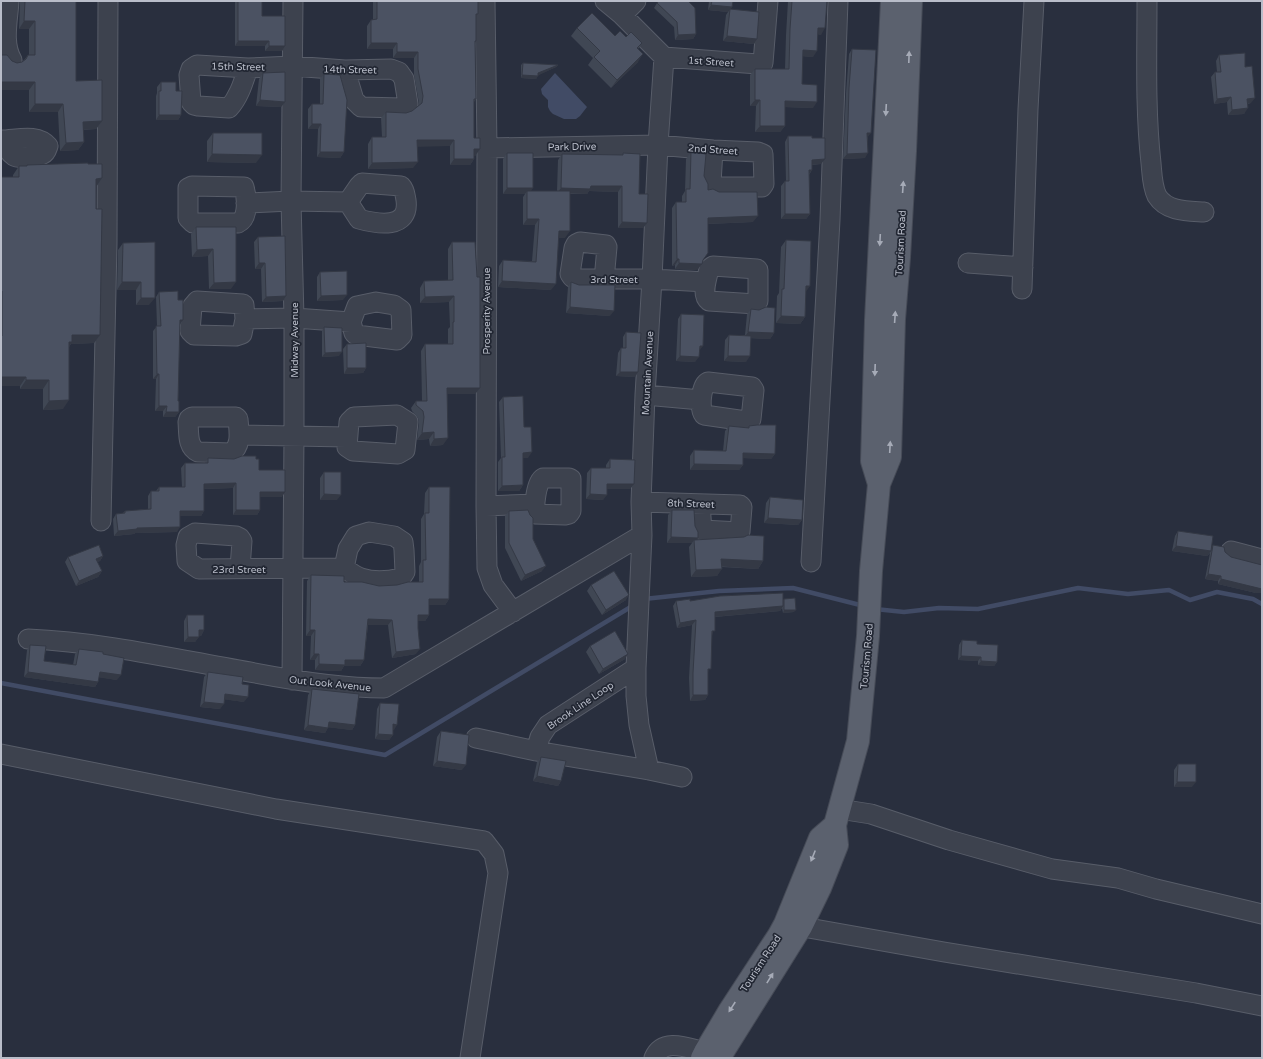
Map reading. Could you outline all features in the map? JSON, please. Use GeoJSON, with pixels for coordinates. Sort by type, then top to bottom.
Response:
{"type":"FeatureCollection","features":[{"type":"Feature","properties":{"kind":"main road","name":"Tourism Road"},"geometry":{"type":"LineString","coordinates":[[880,484],[872,461],[876,320],[892,1]]}},
{"type":"Feature","properties":{"kind":"main road","name":"Tourism Road"},"geometry":{"type":"LineString","coordinates":[[709,1056],[730,1010],[780,934],[793,926],[820,838],[837,817],[858,741],[868,636],[871,572],[880,484],[890,457],[894,319],[905,151],[911,1]]}},
{"type":"Feature","properties":{"kind":"street"},"geometry":{"type":"LineString","coordinates":[[9,1],[6,44],[8,53],[12,60]]}},
{"type":"Feature","properties":{"kind":"street"},"geometry":{"type":"LineString","coordinates":[[101,522],[107,251],[108,1]]}},
{"type":"Feature","properties":{"kind":"street","name":"Midway Avenue"},"geometry":{"type":"LineString","coordinates":[[292,680],[294,569],[294,318],[291,201],[293,1]]}},
{"type":"Feature","properties":{"kind":"street","name":"Prosperity Avenue"},"geometry":{"type":"LineString","coordinates":[[485,1],[487,148],[487,568],[493,584],[513,612]]}},
{"type":"Feature","properties":{"kind":"street"},"geometry":{"type":"LineString","coordinates":[[605,1],[622,15],[664,57]]}},
{"type":"Feature","properties":{"kind":"street"},"geometry":{"type":"LineString","coordinates":[[622,15],[636,1]]}},
{"type":"Feature","properties":{"kind":"street","name":"1st Street"},"geometry":{"type":"LineString","coordinates":[[664,57],[758,64],[763,63],[768,1]]}},
{"type":"Feature","properties":{"kind":"street"},"geometry":{"type":"LineString","coordinates":[[811,562],[830,220],[838,1]]}},
{"type":"Feature","properties":{"kind":"street"},"geometry":{"type":"LineString","coordinates":[[1022,289],[1028,109],[1034,1]]}},
{"type":"Feature","properties":{"kind":"street"},"geometry":{"type":"LineString","coordinates":[[1147,1],[1148,137],[1153,183],[1157,195],[1164,204],[1173,209],[1204,212]]}},
{"type":"Feature","properties":{"kind":"street","name":"Mountain Avenue"},"geometry":{"type":"LineString","coordinates":[[649,770],[639,726],[636,696],[636,668],[642,535],[641,502],[645,395],[664,57]]}},
{"type":"Feature","properties":{"kind":"street","name":"15th Street"},"geometry":{"type":"LineString","coordinates":[[248,68],[235,102],[229,108],[194,105],[191,102],[189,75],[191,69],[197,65],[248,68],[292,66]]}},
{"type":"Feature","properties":{"kind":"street","name":"14th Street"},"geometry":{"type":"LineString","coordinates":[[292,66],[345,70],[391,69],[399,72],[404,79],[408,104],[402,108],[361,107],[354,100],[345,70]]}},
{"type":"Feature","properties":{"kind":"street","name":"Park Drive"},"geometry":{"type":"LineString","coordinates":[[487,148],[658,145]]}},
{"type":"Feature","properties":{"kind":"street","name":"2nd Street"},"geometry":{"type":"LineString","coordinates":[[658,145],[758,152],[763,154],[764,184],[762,187],[716,187],[711,183],[713,150]]}},
{"type":"Feature","properties":{"kind":"street"},"geometry":{"type":"LineString","coordinates":[[246,203],[291,201],[348,202]]}},
{"type":"Feature","properties":{"kind":"street","name":"3rd Street"},"geometry":{"type":"LineString","coordinates":[[604,280],[607,247],[604,244],[580,242],[576,244],[570,274],[575,279],[604,280],[652,279],[706,282]]}},
{"type":"Feature","properties":{"kind":"street"},"geometry":{"type":"LineString","coordinates":[[968,263],[1023,267]]}},
{"type":"Feature","properties":{"kind":"street"},"geometry":{"type":"LineString","coordinates":[[245,319],[294,318],[351,322]]}},
{"type":"Feature","properties":{"kind":"street"},"geometry":{"type":"LineString","coordinates":[[645,395],[701,400]]}},
{"type":"Feature","properties":{"kind":"street"},"geometry":{"type":"LineString","coordinates":[[240,435],[347,437]]}},
{"type":"Feature","properties":{"kind":"street","name":"8th Street"},"geometry":{"type":"LineString","coordinates":[[641,502],[740,505],[742,507],[741,531],[738,533],[702,530],[700,504]]}},
{"type":"Feature","properties":{"kind":"street"},"geometry":{"type":"LineString","coordinates":[[486,506],[535,504]]}},
{"type":"Feature","properties":{"kind":"street"},"geometry":{"type":"LineString","coordinates":[[369,532],[394,536],[403,542],[405,572],[401,578],[394,580],[367,580],[359,578],[344,568],[348,549],[356,536],[369,532]]}},
{"type":"Feature","properties":{"kind":"street","name":"23rd Street"},"geometry":{"type":"LineString","coordinates":[[240,568],[242,541],[240,538],[236,536],[194,533],[188,536],[187,561],[199,569],[344,568]]}},
{"type":"Feature","properties":{"kind":"street","name":"Out Look Avenue"},"geometry":{"type":"LineString","coordinates":[[28,639],[59,640],[106,647],[292,680],[366,688],[384,688],[642,535]]}},
{"type":"Feature","properties":{"kind":"street"},"geometry":{"type":"LineString","coordinates":[[1231,550],[1262,559]]}},
{"type":"Feature","properties":{"kind":"street","name":"Brook Line Loop"},"geometry":{"type":"LineString","coordinates":[[536,751],[540,737],[548,725],[636,668]]}},
{"type":"Feature","properties":{"kind":"street"},"geometry":{"type":"LineString","coordinates":[[476,738],[536,751],[682,777]]}},
{"type":"Feature","properties":{"kind":"street"},"geometry":{"type":"LineString","coordinates":[[1,754],[276,809],[484,841],[494,854],[498,873],[470,1058]]}},
{"type":"Feature","properties":{"kind":"street"},"geometry":{"type":"LineString","coordinates":[[837,817],[871,814],[949,840],[1052,868],[1118,878],[1156,889],[1262,914]]}},
{"type":"Feature","properties":{"kind":"street"},"geometry":{"type":"LineString","coordinates":[[793,926],[1196,993],[1262,1006]]}},
{"type":"Feature","properties":{"kind":"street"},"geometry":{"type":"LineString","coordinates":[[654,1058],[656,1053],[662,1047],[673,1045],[709,1056]]}},
{"type":"Feature","properties":{"kind":"water"},"geometry":{"type":"Polygon","coordinates":[[[555,73],[587,107],[576,119],[564,119],[553,114],[548,107],[548,100],[542,94],[541,89],[555,73]]]}},
{"type":"Feature","properties":{"kind":"building"},"geometry":{"type":"Polygon","coordinates":[[[25,1],[76,1],[76,81],[102,80],[102,121],[83,122],[84,142],[66,143],[63,104],[35,104],[35,82],[1,82],[1,55],[7,55],[12,61],[17,63],[22,62],[28,55],[35,55],[35,21],[24,21],[25,1]]]}},
{"type":"Feature","properties":{"kind":"building"},"geometry":{"type":"Polygon","coordinates":[[[238,1],[262,1],[262,16],[285,16],[285,46],[269,46],[269,41],[238,41],[238,1]]]}},
{"type":"Feature","properties":{"kind":"building"},"geometry":{"type":"Polygon","coordinates":[[[377,1],[478,1],[475,41],[476,99],[474,99],[474,138],[480,138],[480,149],[474,149],[474,159],[454,159],[454,140],[417,140],[418,162],[372,163],[372,137],[386,137],[386,112],[406,113],[412,111],[422,103],[423,96],[418,69],[418,52],[397,52],[397,43],[371,43],[371,20],[377,19],[377,1]]]}},
{"type":"Feature","properties":{"kind":"building"},"geometry":{"type":"Polygon","coordinates":[[[659,1],[688,1],[695,8],[696,34],[678,35],[677,22],[657,3],[659,1]]]}},
{"type":"Feature","properties":{"kind":"building"},"geometry":{"type":"Polygon","coordinates":[[[712,1],[733,1],[732,7],[711,5],[712,1]]]}},
{"type":"Feature","properties":{"kind":"building"},"geometry":{"type":"Polygon","coordinates":[[[792,1],[827,1],[825,28],[818,28],[817,51],[803,50],[802,84],[817,85],[817,102],[785,101],[785,126],[760,126],[760,100],[755,100],[755,69],[789,69],[792,1]]]}},
{"type":"Feature","properties":{"kind":"building"},"geometry":{"type":"Polygon","coordinates":[[[730,9],[759,12],[757,39],[727,36],[730,9]]]}},
{"type":"Feature","properties":{"kind":"building"},"geometry":{"type":"Polygon","coordinates":[[[592,13],[615,36],[620,31],[626,37],[631,32],[642,43],[637,48],[643,54],[617,80],[594,57],[600,51],[577,28],[592,13]]]}},
{"type":"Feature","properties":{"kind":"building"},"geometry":{"type":"Polygon","coordinates":[[[852,49],[876,50],[871,133],[867,133],[868,153],[847,154],[852,49]]]}},
{"type":"Feature","properties":{"kind":"building"},"geometry":{"type":"Polygon","coordinates":[[[1245,53],[1245,67],[1252,66],[1255,98],[1247,99],[1248,108],[1232,110],[1231,97],[1217,99],[1215,72],[1221,72],[1219,55],[1245,53]]]}},
{"type":"Feature","properties":{"kind":"building"},"geometry":{"type":"Polygon","coordinates":[[[523,63],[558,65],[538,73],[538,76],[522,75],[523,63]]]}},
{"type":"Feature","properties":{"kind":"building"},"geometry":{"type":"Polygon","coordinates":[[[285,72],[285,102],[260,100],[263,73],[285,72]]]}},
{"type":"Feature","properties":{"kind":"building"},"geometry":{"type":"Polygon","coordinates":[[[324,74],[340,75],[347,100],[344,152],[320,152],[321,124],[312,124],[312,104],[323,104],[324,74]]]}},
{"type":"Feature","properties":{"kind":"building"},"geometry":{"type":"Polygon","coordinates":[[[161,82],[176,82],[176,91],[182,91],[181,115],[159,115],[159,91],[161,91],[161,82]]]}},
{"type":"Feature","properties":{"kind":"building"},"geometry":{"type":"Polygon","coordinates":[[[213,133],[262,133],[262,155],[212,154],[213,133]]]}},
{"type":"Feature","properties":{"kind":"building"},"geometry":{"type":"Polygon","coordinates":[[[788,136],[812,136],[812,138],[825,138],[825,159],[812,160],[812,170],[809,170],[810,214],[785,214],[785,181],[789,181],[788,136]]]}},
{"type":"Feature","properties":{"kind":"building"},"geometry":{"type":"Polygon","coordinates":[[[691,152],[706,154],[704,176],[708,184],[708,190],[713,189],[719,192],[757,192],[758,216],[708,218],[708,253],[702,264],[679,263],[679,259],[677,259],[676,202],[686,202],[686,189],[690,189],[691,152]]]}},
{"type":"Feature","properties":{"kind":"building"},"geometry":{"type":"Polygon","coordinates":[[[507,153],[533,153],[533,188],[507,188],[507,153]]]}},
{"type":"Feature","properties":{"kind":"building"},"geometry":{"type":"Polygon","coordinates":[[[623,153],[640,154],[639,194],[648,194],[647,223],[622,222],[622,186],[591,186],[590,189],[561,188],[562,154],[623,155],[623,153]]]}},
{"type":"Feature","properties":{"kind":"building"},"geometry":{"type":"Polygon","coordinates":[[[88,163],[102,164],[102,178],[96,179],[96,209],[102,209],[100,335],[72,335],[72,342],[69,342],[69,400],[49,401],[49,380],[26,380],[26,377],[1,377],[1,177],[19,177],[19,166],[88,163]]]}},
{"type":"Feature","properties":{"kind":"building"},"geometry":{"type":"Polygon","coordinates":[[[527,191],[570,191],[570,231],[559,231],[556,284],[502,281],[503,260],[536,262],[539,219],[527,219],[527,191]]]}},
{"type":"Feature","properties":{"kind":"building"},"geometry":{"type":"Polygon","coordinates":[[[196,227],[236,227],[236,282],[214,283],[213,249],[197,250],[196,227]]]}},
{"type":"Feature","properties":{"kind":"building"},"geometry":{"type":"Polygon","coordinates":[[[285,236],[286,296],[266,297],[265,263],[259,263],[258,237],[285,236]]]}},
{"type":"Feature","properties":{"kind":"building"},"geometry":{"type":"Polygon","coordinates":[[[786,240],[811,241],[810,286],[806,286],[805,317],[781,316],[782,289],[784,289],[786,240]]]}},
{"type":"Feature","properties":{"kind":"building"},"geometry":{"type":"Polygon","coordinates":[[[155,242],[155,298],[141,298],[141,282],[122,282],[123,243],[155,242]]]}},
{"type":"Feature","properties":{"kind":"building"},"geometry":{"type":"Polygon","coordinates":[[[452,242],[475,242],[477,277],[480,277],[480,388],[447,388],[448,438],[434,439],[434,432],[422,433],[424,417],[423,411],[416,405],[416,401],[427,401],[425,344],[453,344],[454,296],[425,297],[424,281],[453,280],[452,242]]]}},
{"type":"Feature","properties":{"kind":"building"},"geometry":{"type":"Polygon","coordinates":[[[347,271],[347,295],[321,296],[320,272],[347,271]]]}},
{"type":"Feature","properties":{"kind":"building"},"geometry":{"type":"Polygon","coordinates":[[[571,282],[579,285],[615,285],[614,311],[570,307],[571,282]]]}},
{"type":"Feature","properties":{"kind":"building"},"geometry":{"type":"Polygon","coordinates":[[[178,291],[178,300],[183,300],[183,320],[180,320],[179,412],[166,412],[167,406],[159,406],[159,374],[157,374],[156,326],[161,326],[159,292],[178,291]]]}},
{"type":"Feature","properties":{"kind":"building"},"geometry":{"type":"Polygon","coordinates":[[[766,307],[775,308],[774,333],[748,332],[751,309],[759,310],[766,307]]]}},
{"type":"Feature","properties":{"kind":"building"},"geometry":{"type":"Polygon","coordinates":[[[681,314],[704,315],[703,346],[700,346],[699,357],[680,356],[681,314]]]}},
{"type":"Feature","properties":{"kind":"building"},"geometry":{"type":"Polygon","coordinates":[[[324,327],[342,328],[342,352],[325,353],[324,327]]]}},
{"type":"Feature","properties":{"kind":"building"},"geometry":{"type":"Polygon","coordinates":[[[626,332],[641,333],[638,372],[620,372],[621,348],[626,348],[626,332]]]}},
{"type":"Feature","properties":{"kind":"building"},"geometry":{"type":"Polygon","coordinates":[[[729,335],[751,336],[750,356],[728,356],[729,335]]]}},
{"type":"Feature","properties":{"kind":"building"},"geometry":{"type":"Polygon","coordinates":[[[366,343],[366,368],[347,368],[347,344],[366,343]]]}},
{"type":"Feature","properties":{"kind":"building"},"geometry":{"type":"Polygon","coordinates":[[[523,396],[524,427],[531,427],[532,452],[523,453],[523,485],[502,486],[502,457],[505,457],[503,397],[523,396]]]}},
{"type":"Feature","properties":{"kind":"building"},"geometry":{"type":"Polygon","coordinates":[[[776,425],[775,454],[743,453],[743,465],[694,464],[694,450],[726,451],[729,426],[749,428],[749,426],[776,425]]]}},
{"type":"Feature","properties":{"kind":"building"},"geometry":{"type":"Polygon","coordinates":[[[242,456],[256,456],[256,459],[259,459],[259,470],[285,470],[285,492],[260,492],[260,510],[236,510],[236,483],[204,484],[204,511],[180,511],[180,527],[137,528],[118,531],[116,514],[125,513],[125,511],[151,509],[151,491],[159,491],[159,487],[185,487],[185,463],[208,463],[208,458],[234,459],[242,456]]]}},
{"type":"Feature","properties":{"kind":"building"},"geometry":{"type":"Polygon","coordinates":[[[610,459],[635,460],[634,484],[607,484],[607,495],[590,494],[591,468],[610,468],[610,459]]]}},
{"type":"Feature","properties":{"kind":"building"},"geometry":{"type":"Polygon","coordinates":[[[324,472],[341,472],[341,495],[324,494],[324,472]]]}},
{"type":"Feature","properties":{"kind":"building"},"geometry":{"type":"Polygon","coordinates":[[[429,487],[450,487],[449,599],[429,599],[429,615],[418,615],[420,649],[396,652],[392,620],[368,619],[364,660],[345,660],[345,665],[319,664],[319,654],[314,654],[315,630],[310,630],[311,575],[344,576],[344,582],[362,582],[379,586],[397,585],[408,582],[423,582],[423,560],[426,560],[425,513],[429,513],[429,487]]]}},
{"type":"Feature","properties":{"kind":"building"},"geometry":{"type":"Polygon","coordinates":[[[770,497],[803,500],[802,520],[768,518],[770,497]]]}},
{"type":"Feature","properties":{"kind":"building"},"geometry":{"type":"Polygon","coordinates":[[[528,510],[533,518],[533,539],[546,566],[525,575],[509,543],[509,511],[528,510]]]}},
{"type":"Feature","properties":{"kind":"building"},"geometry":{"type":"Polygon","coordinates":[[[672,510],[694,510],[695,526],[698,532],[698,538],[671,537],[672,510]]]}},
{"type":"Feature","properties":{"kind":"building"},"geometry":{"type":"Polygon","coordinates":[[[1178,531],[1213,536],[1211,551],[1176,546],[1178,531]]]}},
{"type":"Feature","properties":{"kind":"building"},"geometry":{"type":"Polygon","coordinates":[[[748,535],[764,536],[763,561],[721,559],[722,569],[696,570],[694,540],[744,537],[748,535]]]}},
{"type":"Feature","properties":{"kind":"building"},"geometry":{"type":"Polygon","coordinates":[[[99,545],[103,556],[96,559],[102,571],[79,581],[68,557],[99,545]]]}},
{"type":"Feature","properties":{"kind":"building"},"geometry":{"type":"Polygon","coordinates":[[[1213,545],[1224,547],[1225,552],[1231,557],[1262,565],[1262,589],[1221,579],[1221,576],[1208,574],[1213,545]]]}},
{"type":"Feature","properties":{"kind":"building"},"geometry":{"type":"Polygon","coordinates":[[[614,571],[629,595],[606,610],[591,585],[614,571]]]}},
{"type":"Feature","properties":{"kind":"building"},"geometry":{"type":"Polygon","coordinates":[[[783,593],[783,606],[715,612],[715,631],[712,631],[711,669],[708,669],[708,695],[693,695],[696,620],[680,623],[676,601],[690,599],[690,601],[720,596],[783,593]]]}},
{"type":"Feature","properties":{"kind":"building"},"geometry":{"type":"Polygon","coordinates":[[[795,598],[796,610],[784,610],[784,599],[795,598]]]}},
{"type":"Feature","properties":{"kind":"building"},"geometry":{"type":"Polygon","coordinates":[[[187,615],[204,615],[204,630],[199,630],[199,637],[188,637],[187,615]]]}},
{"type":"Feature","properties":{"kind":"building"},"geometry":{"type":"Polygon","coordinates":[[[615,631],[628,654],[603,669],[590,646],[615,631]]]}},
{"type":"Feature","properties":{"kind":"building"},"geometry":{"type":"Polygon","coordinates":[[[962,640],[977,641],[977,644],[998,645],[997,662],[981,661],[981,657],[961,656],[962,640]]]}},
{"type":"Feature","properties":{"kind":"building"},"geometry":{"type":"Polygon","coordinates":[[[30,645],[46,646],[44,661],[76,665],[79,649],[103,652],[103,654],[124,658],[121,675],[100,672],[98,682],[28,672],[30,645]]]}},
{"type":"Feature","properties":{"kind":"building"},"geometry":{"type":"Polygon","coordinates":[[[208,672],[243,677],[242,684],[249,685],[248,697],[225,694],[224,704],[204,702],[208,672]]]}},
{"type":"Feature","properties":{"kind":"building"},"geometry":{"type":"Polygon","coordinates":[[[312,689],[359,694],[355,725],[329,722],[328,728],[308,725],[312,689]]]}},
{"type":"Feature","properties":{"kind":"building"},"geometry":{"type":"Polygon","coordinates":[[[380,703],[399,704],[397,725],[393,724],[393,735],[378,734],[380,703]]]}},
{"type":"Feature","properties":{"kind":"building"},"geometry":{"type":"Polygon","coordinates":[[[441,731],[469,735],[466,765],[437,761],[441,731]]]}},
{"type":"Feature","properties":{"kind":"building"},"geometry":{"type":"Polygon","coordinates":[[[541,757],[566,761],[561,781],[537,776],[541,757]]]}},
{"type":"Feature","properties":{"kind":"building"},"geometry":{"type":"Polygon","coordinates":[[[1178,764],[1196,764],[1196,782],[1177,782],[1178,764]]]}},
{"type":"Feature","properties":{"kind":"waterway"},"geometry":{"type":"LineString","coordinates":[[644,599],[719,591],[793,588],[864,606]]}},
{"type":"Feature","properties":{"kind":"waterway"},"geometry":{"type":"LineString","coordinates":[[875,609],[904,612],[939,608],[978,609],[1078,588],[1128,594],[1169,590],[1190,600],[1217,592],[1253,599],[1262,604]]}},
{"type":"Feature","properties":{"kind":"waterway"},"geometry":{"type":"LineString","coordinates":[[1,683],[385,755],[634,605]]}}]}
